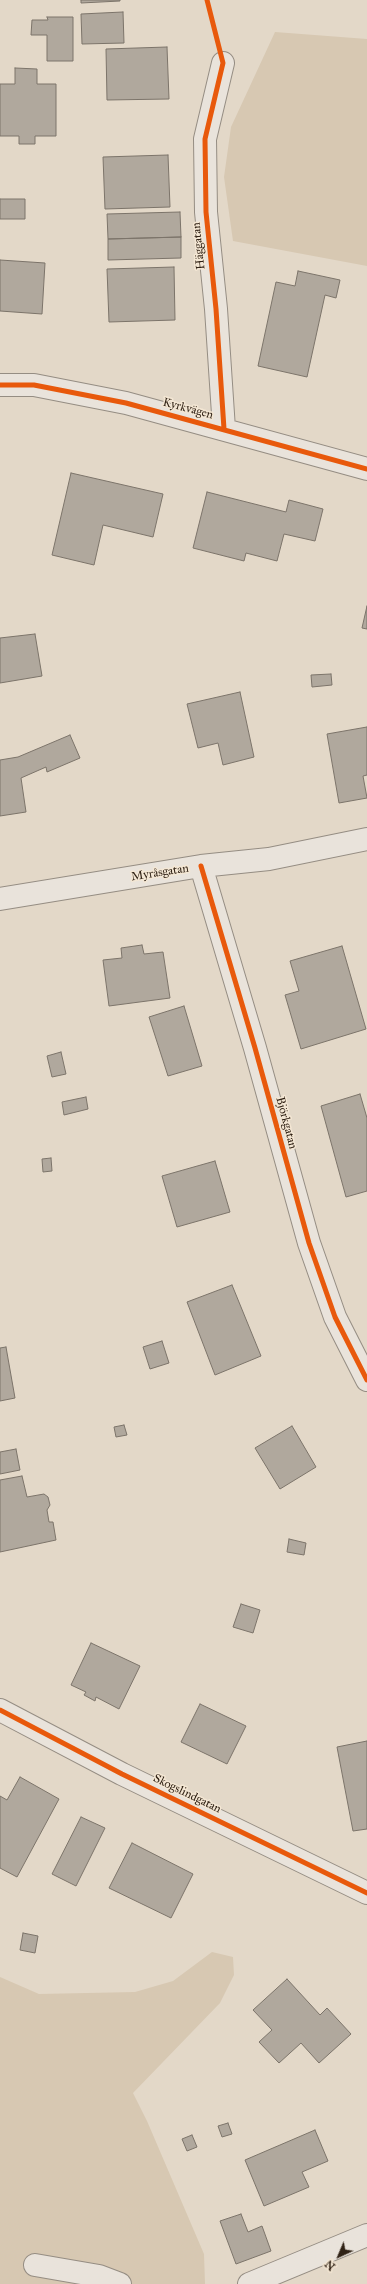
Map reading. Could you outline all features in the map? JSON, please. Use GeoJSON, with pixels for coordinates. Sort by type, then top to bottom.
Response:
{"type":"FeatureCollection","features":[{"type":"Feature","properties":{"kind":"street","name":"Häggatan"},"geometry":{"type":"LineString","coordinates":[[222,63],[205,139],[206,212],[216,309],[224,429]]}},
{"type":"Feature","properties":{"kind":"street","name":"Kyrkvägen"},"geometry":{"type":"LineString","coordinates":[[0,385],[34,385],[126,403],[367,469]]}},
{"type":"Feature","properties":{"kind":"street","name":"Myråsgatan"},"geometry":{"type":"LineString","coordinates":[[0,900],[201,866],[269,859],[367,839]]}},
{"type":"Feature","properties":{"kind":"street","name":"Björkgatan"},"geometry":{"type":"LineString","coordinates":[[201,866],[255,1048],[309,1244],[335,1318],[367,1380]]}},
{"type":"Feature","properties":{"kind":"street","name":"Skogslindgatan"},"geometry":{"type":"LineString","coordinates":[[0,1710],[122,1774],[367,1893]]}},
{"type":"Feature","properties":{"kind":"street"},"geometry":{"type":"LineString","coordinates":[[249,2284],[367,2235]]}},
{"type":"Feature","properties":{"kind":"street"},"geometry":{"type":"LineString","coordinates":[[35,2265],[99,2276],[120,2284]]}},
{"type":"Feature","properties":{"kind":"shaded area"},"geometry":{"type":"Polygon","coordinates":[[[275,32],[367,39],[367,266],[233,241],[224,177],[231,127],[275,32]]]}},
{"type":"Feature","properties":{"kind":"shaded area"},"geometry":{"type":"Polygon","coordinates":[[[212,1952],[233,1957],[234,1975],[220,2003],[133,2093],[147,2121],[204,2254],[205,2284],[0,2284],[0,1977],[39,1994],[135,1992],[173,1981],[212,1952]]]}},
{"type":"Feature","properties":{"kind":"building"},"geometry":{"type":"Polygon","coordinates":[[[81,0],[120,0],[120,1],[81,3],[81,0]]]}},
{"type":"Feature","properties":{"kind":"building"},"geometry":{"type":"Polygon","coordinates":[[[123,12],[124,43],[82,44],[81,14],[123,12]]]}},
{"type":"Feature","properties":{"kind":"building"},"geometry":{"type":"Polygon","coordinates":[[[47,17],[73,17],[73,61],[47,61],[47,35],[31,35],[32,20],[48,20],[47,17]]]}},
{"type":"Feature","properties":{"kind":"building"},"geometry":{"type":"Polygon","coordinates":[[[167,47],[169,99],[107,100],[106,49],[167,47]]]}},
{"type":"Feature","properties":{"kind":"building"},"geometry":{"type":"Polygon","coordinates":[[[15,68],[37,69],[37,84],[56,84],[56,136],[35,136],[35,144],[19,144],[19,136],[0,136],[0,84],[15,84],[15,68]]]}},
{"type":"Feature","properties":{"kind":"building"},"geometry":{"type":"Polygon","coordinates":[[[168,155],[170,207],[105,209],[103,157],[168,155]]]}},
{"type":"Feature","properties":{"kind":"building"},"geometry":{"type":"Polygon","coordinates":[[[0,199],[25,199],[25,219],[0,219],[0,199]]]}},
{"type":"Feature","properties":{"kind":"building"},"geometry":{"type":"Polygon","coordinates":[[[180,212],[181,237],[108,239],[107,214],[180,212]]]}},
{"type":"Feature","properties":{"kind":"building"},"geometry":{"type":"Polygon","coordinates":[[[181,237],[181,258],[108,260],[108,239],[181,237]]]}},
{"type":"Feature","properties":{"kind":"building"},"geometry":{"type":"Polygon","coordinates":[[[0,260],[45,263],[42,314],[0,311],[0,260]]]}},
{"type":"Feature","properties":{"kind":"building"},"geometry":{"type":"Polygon","coordinates":[[[174,267],[175,320],[109,322],[107,269],[174,267]]]}},
{"type":"Feature","properties":{"kind":"building"},"geometry":{"type":"Polygon","coordinates":[[[298,271],[340,280],[336,298],[325,295],[307,377],[258,366],[276,282],[295,286],[298,271]]]}},
{"type":"Feature","properties":{"kind":"building"},"geometry":{"type":"Polygon","coordinates":[[[71,473],[163,494],[153,537],[103,525],[94,565],[52,555],[71,473]]]}},
{"type":"Feature","properties":{"kind":"building"},"geometry":{"type":"Polygon","coordinates":[[[207,492],[286,512],[289,500],[323,509],[315,541],[284,534],[277,561],[246,553],[244,561],[193,548],[207,492]]]}},
{"type":"Feature","properties":{"kind":"building"},"geometry":{"type":"Polygon","coordinates":[[[367,606],[367,629],[362,628],[367,606]]]}},
{"type":"Feature","properties":{"kind":"building"},"geometry":{"type":"Polygon","coordinates":[[[35,634],[42,676],[0,683],[0,638],[35,634]]]}},
{"type":"Feature","properties":{"kind":"building"},"geometry":{"type":"Polygon","coordinates":[[[331,674],[332,685],[312,687],[311,675],[331,674]]]}},
{"type":"Feature","properties":{"kind":"building"},"geometry":{"type":"Polygon","coordinates":[[[240,692],[254,757],[223,765],[218,743],[198,748],[187,704],[240,692]]]}},
{"type":"Feature","properties":{"kind":"building"},"geometry":{"type":"Polygon","coordinates":[[[367,727],[367,775],[363,776],[367,798],[339,803],[327,734],[367,727]]]}},
{"type":"Feature","properties":{"kind":"building"},"geometry":{"type":"Polygon","coordinates":[[[70,735],[80,758],[47,772],[46,767],[21,778],[26,812],[0,816],[0,760],[18,757],[70,735]]]}},
{"type":"Feature","properties":{"kind":"building"},"geometry":{"type":"Polygon","coordinates":[[[142,945],[144,954],[163,952],[170,998],[109,1006],[103,960],[122,958],[121,948],[142,945]]]}},
{"type":"Feature","properties":{"kind":"building"},"geometry":{"type":"Polygon","coordinates":[[[342,946],[366,1029],[301,1049],[285,995],[299,991],[290,961],[342,946]]]}},
{"type":"Feature","properties":{"kind":"building"},"geometry":{"type":"Polygon","coordinates":[[[184,1006],[202,1066],[168,1076],[149,1017],[184,1006]]]}},
{"type":"Feature","properties":{"kind":"building"},"geometry":{"type":"Polygon","coordinates":[[[61,1052],[66,1074],[52,1077],[47,1056],[61,1052]]]}},
{"type":"Feature","properties":{"kind":"building"},"geometry":{"type":"Polygon","coordinates":[[[360,1094],[367,1118],[367,1191],[346,1197],[321,1106],[360,1094]]]}},
{"type":"Feature","properties":{"kind":"building"},"geometry":{"type":"Polygon","coordinates":[[[86,1097],[88,1109],[64,1115],[62,1102],[86,1097]]]}},
{"type":"Feature","properties":{"kind":"building"},"geometry":{"type":"Polygon","coordinates":[[[51,1158],[52,1171],[43,1172],[42,1159],[51,1158]]]}},
{"type":"Feature","properties":{"kind":"building"},"geometry":{"type":"Polygon","coordinates":[[[215,1161],[230,1212],[177,1227],[162,1176],[215,1161]]]}},
{"type":"Feature","properties":{"kind":"building"},"geometry":{"type":"Polygon","coordinates":[[[232,1285],[261,1356],[215,1375],[187,1302],[232,1285]]]}},
{"type":"Feature","properties":{"kind":"building"},"geometry":{"type":"Polygon","coordinates":[[[162,1341],[169,1363],[150,1369],[143,1347],[162,1341]]]}},
{"type":"Feature","properties":{"kind":"building"},"geometry":{"type":"Polygon","coordinates":[[[6,1347],[15,1398],[0,1401],[0,1348],[6,1347]]]}},
{"type":"Feature","properties":{"kind":"building"},"geometry":{"type":"Polygon","coordinates":[[[124,1425],[127,1435],[116,1437],[114,1427],[124,1425]]]}},
{"type":"Feature","properties":{"kind":"building"},"geometry":{"type":"Polygon","coordinates":[[[292,1426],[316,1467],[280,1489],[255,1448],[292,1426]]]}},
{"type":"Feature","properties":{"kind":"building"},"geometry":{"type":"Polygon","coordinates":[[[16,1449],[20,1470],[0,1474],[0,1452],[16,1449]]]}},
{"type":"Feature","properties":{"kind":"building"},"geometry":{"type":"Polygon","coordinates":[[[22,1476],[27,1497],[44,1494],[48,1497],[50,1505],[47,1510],[49,1522],[53,1522],[56,1540],[0,1552],[0,1480],[22,1476]]]}},
{"type":"Feature","properties":{"kind":"building"},"geometry":{"type":"Polygon","coordinates":[[[289,1539],[306,1543],[304,1555],[287,1552],[289,1539]]]}},
{"type":"Feature","properties":{"kind":"building"},"geometry":{"type":"Polygon","coordinates":[[[241,1604],[260,1610],[253,1633],[233,1627],[241,1604]]]}},
{"type":"Feature","properties":{"kind":"building"},"geometry":{"type":"Polygon","coordinates":[[[91,1643],[140,1666],[119,1709],[96,1697],[95,1701],[84,1695],[86,1692],[71,1685],[91,1643]]]}},
{"type":"Feature","properties":{"kind":"building"},"geometry":{"type":"Polygon","coordinates":[[[200,1704],[246,1726],[227,1764],[181,1742],[200,1704]]]}},
{"type":"Feature","properties":{"kind":"building"},"geometry":{"type":"Polygon","coordinates":[[[367,1741],[367,1829],[353,1831],[337,1747],[367,1741]]]}},
{"type":"Feature","properties":{"kind":"building"},"geometry":{"type":"Polygon","coordinates":[[[20,1777],[59,1799],[17,1877],[0,1868],[0,1796],[7,1800],[20,1777]]]}},
{"type":"Feature","properties":{"kind":"building"},"geometry":{"type":"Polygon","coordinates":[[[81,1817],[105,1828],[76,1886],[52,1874],[81,1817]]]}},
{"type":"Feature","properties":{"kind":"building"},"geometry":{"type":"Polygon","coordinates":[[[132,1843],[193,1874],[171,1918],[109,1888],[132,1843]]]}},
{"type":"Feature","properties":{"kind":"building"},"geometry":{"type":"Polygon","coordinates":[[[23,1933],[38,1936],[35,1953],[20,1950],[23,1933]]]}},
{"type":"Feature","properties":{"kind":"building"},"geometry":{"type":"Polygon","coordinates":[[[287,1979],[320,2015],[327,2008],[351,2034],[319,2063],[301,2043],[279,2063],[259,2042],[272,2030],[253,2010],[287,1979]]]}},
{"type":"Feature","properties":{"kind":"building"},"geometry":{"type":"Polygon","coordinates":[[[228,2123],[232,2134],[222,2137],[218,2126],[228,2123]]]}},
{"type":"Feature","properties":{"kind":"building"},"geometry":{"type":"Polygon","coordinates":[[[315,2130],[328,2161],[302,2172],[309,2187],[264,2206],[245,2160],[315,2130]]]}},
{"type":"Feature","properties":{"kind":"building"},"geometry":{"type":"Polygon","coordinates":[[[192,2135],[197,2147],[187,2151],[182,2139],[192,2135]]]}},
{"type":"Feature","properties":{"kind":"building"},"geometry":{"type":"Polygon","coordinates":[[[241,2214],[248,2232],[262,2226],[271,2251],[236,2264],[220,2221],[241,2214]]]}},
{"type":"Feature","properties":{"kind":"cycle path"},"geometry":{"type":"LineString","coordinates":[[207,0],[223,63],[205,139],[206,212],[216,309],[224,429]]}},
{"type":"Feature","properties":{"kind":"cycle path"},"geometry":{"type":"LineString","coordinates":[[0,385],[34,385],[126,403],[367,469]]}},
{"type":"Feature","properties":{"kind":"cycle path"},"geometry":{"type":"LineString","coordinates":[[201,866],[255,1048],[309,1243],[335,1317],[367,1380]]}},
{"type":"Feature","properties":{"kind":"cycle path"},"geometry":{"type":"LineString","coordinates":[[0,1710],[122,1774],[367,1893]]}}]}
